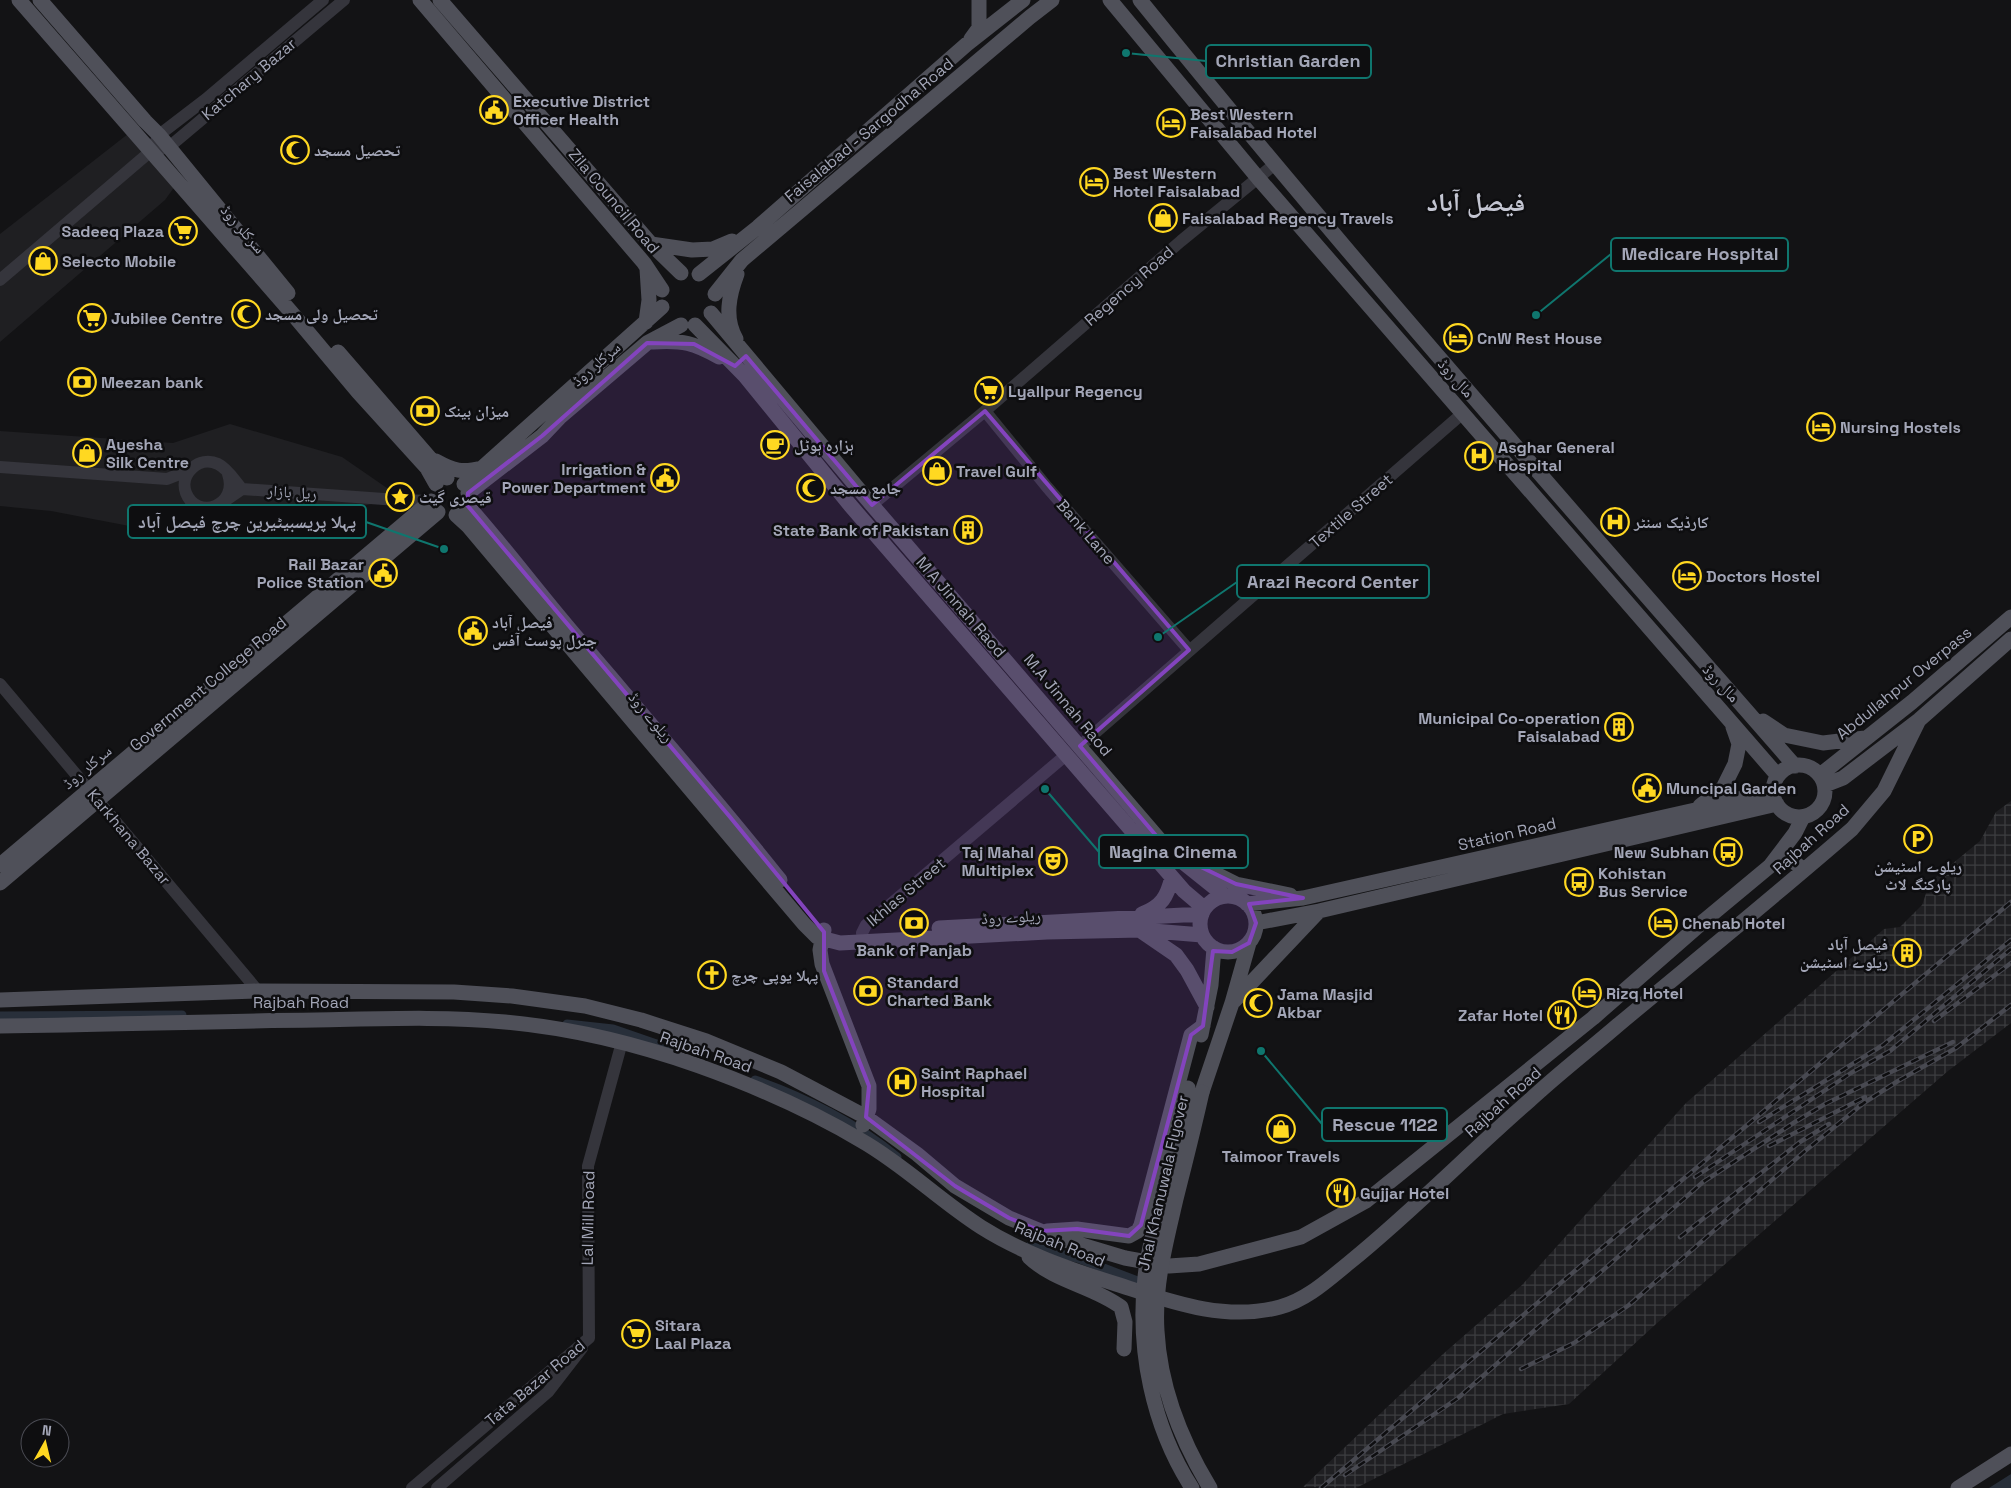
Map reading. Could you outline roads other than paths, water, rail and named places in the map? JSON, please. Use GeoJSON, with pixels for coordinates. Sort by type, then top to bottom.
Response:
{"type":"FeatureCollection","features":[{"type":"Feature","properties":{"kind":"main road","name":"سرکلر روڈ"},"geometry":{"type":"LineString","coordinates":[[19,0],[152,151],[358,392],[427,468],[442,481]]}},
{"type":"Feature","properties":{"kind":"main road","name":"سرکلر روڈ"},"geometry":{"type":"LineString","coordinates":[[40,0],[159,135],[295,302],[433,460],[442,481]]}},
{"type":"Feature","properties":{"kind":"main road","name":"Zila Council Road"},"geometry":{"type":"LineString","coordinates":[[420,0],[647,268],[662,290]]}},
{"type":"Feature","properties":{"kind":"main road","name":"Zila Council Road"},"geometry":{"type":"LineString","coordinates":[[440,0],[651,244],[681,273]]}},
{"type":"Feature","properties":{"kind":"main road"},"geometry":{"type":"LineString","coordinates":[[967,44],[978,28],[979,0]]}},
{"type":"Feature","properties":{"kind":"main road","name":"Faisalabad - Sargodha Road"},"geometry":{"type":"LineString","coordinates":[[698,274],[758,234],[1052,0]]}},
{"type":"Feature","properties":{"kind":"main road","name":"مال روڈ"},"geometry":{"type":"LineString","coordinates":[[1110,0],[1258,178],[1711,700],[1729,718],[1776,790]]}},
{"type":"Feature","properties":{"kind":"main road","name":"مال روڈ"},"geometry":{"type":"LineString","coordinates":[[1140,0],[1275,164],[1544,479],[1795,766]]}},
{"type":"Feature","properties":{"kind":"main road"},"geometry":{"type":"LineString","coordinates":[[1149,0],[1154,17]]}},
{"type":"Feature","properties":{"kind":"main road"},"geometry":{"type":"LineString","coordinates":[[1015,2],[1030,17]]}},
{"type":"Feature","properties":{"kind":"main road","name":"Faisalabad - Sargodha Road"},"geometry":{"type":"LineString","coordinates":[[715,294],[742,260],[758,234],[1015,2]]}},
{"type":"Feature","properties":{"kind":"main road"},"geometry":{"type":"LineString","coordinates":[[651,244],[692,250],[713,249],[758,234]]}},
{"type":"Feature","properties":{"kind":"main road"},"geometry":{"type":"LineString","coordinates":[[740,361],[728,313],[730,293],[742,260]]}},
{"type":"Feature","properties":{"kind":"main road"},"geometry":{"type":"LineString","coordinates":[[646,322],[649,300],[647,268]]}},
{"type":"Feature","properties":{"kind":"main road"},"geometry":{"type":"LineString","coordinates":[[681,273],[698,274],[712,286],[715,294],[715,304],[712,313],[704,321],[688,325],[673,321],[666,315],[662,307],[662,290],[673,276],[681,273]]}},
{"type":"Feature","properties":{"kind":"main road","name":"سرکلر روڈ"},"geometry":{"type":"LineString","coordinates":[[464,499],[482,468],[662,307]]}},
{"type":"Feature","properties":{"kind":"main road","name":"M A Jinnah Raod"},"geometry":{"type":"LineString","coordinates":[[712,313],[740,361],[850,506],[1203,911]]}},
{"type":"Feature","properties":{"kind":"main road","name":"سرکلر روڈ"},"geometry":{"type":"LineString","coordinates":[[464,499],[542,436],[560,417],[647,343],[688,325]]}},
{"type":"Feature","properties":{"kind":"main road","name":"M A Jinnah Raod"},"geometry":{"type":"LineString","coordinates":[[688,325],[740,361],[872,506]]}},
{"type":"Feature","properties":{"kind":"main road"},"geometry":{"type":"LineString","coordinates":[[647,343],[672,341],[694,344],[740,361]]}},
{"type":"Feature","properties":{"kind":"main road"},"geometry":{"type":"LineString","coordinates":[[433,460],[451,470],[468,472],[482,468]]}},
{"type":"Feature","properties":{"kind":"main road"},"geometry":{"type":"LineString","coordinates":[[442,481],[459,481],[464,499],[443,515],[434,506],[431,495],[442,481]]}},
{"type":"Feature","properties":{"kind":"main road","name":"ریلوے روڈ"},"geometry":{"type":"LineString","coordinates":[[464,499],[577,638],[646,716],[730,817],[823,934],[840,943],[1047,932],[1138,923]]}},
{"type":"Feature","properties":{"kind":"main road","name":"Government College Road"},"geometry":{"type":"LineString","coordinates":[[0,883],[93,795],[291,625],[434,506]]}},
{"type":"Feature","properties":{"kind":"main road","name":"M.A Jinnah Raod"},"geometry":{"type":"LineString","coordinates":[[872,506],[1170,852],[1225,896]]}},
{"type":"Feature","properties":{"kind":"main road","name":"Abdullahpur Overpass"},"geometry":{"type":"LineString","coordinates":[[1822,780],[1868,738],[2011,617]]}},
{"type":"Feature","properties":{"kind":"main road"},"geometry":{"type":"LineString","coordinates":[[1822,780],[1843,778],[1919,720],[2011,639]]}},
{"type":"Feature","properties":{"kind":"main road"},"geometry":{"type":"LineString","coordinates":[[1747,711],[1784,735],[1827,743],[1868,738]]}},
{"type":"Feature","properties":{"kind":"main road"},"geometry":{"type":"LineString","coordinates":[[1695,810],[1723,788],[1735,764],[1739,744],[1729,718]]}},
{"type":"Feature","properties":{"kind":"main road","name":"Rajbah Road"},"geometry":{"type":"LineString","coordinates":[[5,1002],[258,991],[454,992],[512,996],[585,1006],[641,1020],[781,1072],[861,1128],[878,1150],[958,1212],[1019,1248],[1104,1280],[1192,1308],[1219,1311],[1256,1311],[1295,1302],[1328,1280],[1376,1242],[1530,1099],[1852,829],[1884,791],[1919,720]]}},
{"type":"Feature","properties":{"kind":"main road"},"geometry":{"type":"LineString","coordinates":[[1795,766],[1808,767],[1822,780],[1825,797],[1822,804],[1810,815],[1803,817],[1788,814],[1776,790],[1788,768],[1795,766]]}},
{"type":"Feature","properties":{"kind":"main road","name":"Station Road"},"geometry":{"type":"LineString","coordinates":[[1247,904],[1303,898],[1776,790]]}},
{"type":"Feature","properties":{"kind":"main road","name":"Station Road"},"geometry":{"type":"LineString","coordinates":[[1256,924],[1319,911],[1776,790]]}},
{"type":"Feature","properties":{"kind":"main road","name":"سرکلر روڈ"},"geometry":{"type":"LineString","coordinates":[[0,864],[93,795]]}},
{"type":"Feature","properties":{"kind":"main road","name":"Rajbah Road"},"geometry":{"type":"LineString","coordinates":[[6,1025],[435,1018],[501,1021],[542,1026],[622,1042],[698,1064],[861,1128],[917,1154],[955,1186],[1009,1218],[1041,1231],[1106,1253],[1169,1266],[1199,1264],[1301,1237],[1366,1200],[1592,1018],[1770,866],[1795,833],[1803,817]]}},
{"type":"Feature","properties":{"kind":"main road"},"geometry":{"type":"LineString","coordinates":[[1783,848],[1803,871]]}},
{"type":"Feature","properties":{"kind":"main road"},"geometry":{"type":"LineString","coordinates":[[1170,852],[1236,884],[1303,898]]}},
{"type":"Feature","properties":{"kind":"main road"},"geometry":{"type":"LineString","coordinates":[[1138,923],[1163,901],[1172,877]]}},
{"type":"Feature","properties":{"kind":"main road"},"geometry":{"type":"LineString","coordinates":[[1225,896],[1240,899],[1247,904],[1252,909],[1256,924],[1253,937],[1249,942],[1232,952],[1214,948],[1202,935],[1200,928],[1203,911],[1212,901],[1225,896]]}},
{"type":"Feature","properties":{"kind":"main road"},"geometry":{"type":"LineString","coordinates":[[1138,923],[1203,911]]}},
{"type":"Feature","properties":{"kind":"main road"},"geometry":{"type":"LineString","coordinates":[[1232,1003],[1319,911]]}},
{"type":"Feature","properties":{"kind":"main road"},"geometry":{"type":"LineString","coordinates":[[1138,923],[1176,955],[1187,970],[1207,1007]]}},
{"type":"Feature","properties":{"kind":"main road","name":"ریلوے روڈ"},"geometry":{"type":"LineString","coordinates":[[823,934],[1138,923],[1202,935]]}},
{"type":"Feature","properties":{"kind":"main road"},"geometry":{"type":"LineString","coordinates":[[823,934],[820,956],[824,971],[864,1068],[869,1086],[870,1098],[861,1128]]}},
{"type":"Feature","properties":{"kind":"main road","name":"Jhal Khanuwala Flyover"},"geometry":{"type":"LineString","coordinates":[[1192,1488],[1167,1440],[1157,1412],[1148,1376],[1143,1308],[1145,1275],[1152,1241],[1195,1090],[1232,1003],[1249,942]]}},
{"type":"Feature","properties":{"kind":"main road"},"geometry":{"type":"LineString","coordinates":[[1195,1090],[1203,1026],[1211,985],[1214,948]]}},
{"type":"Feature","properties":{"kind":"main road"},"geometry":{"type":"LineString","coordinates":[[1643,974],[1659,992]]}},
{"type":"Feature","properties":{"kind":"main road"},"geometry":{"type":"LineString","coordinates":[[5,1002],[6,1025]]}},
{"type":"Feature","properties":{"kind":"main road"},"geometry":{"type":"LineString","coordinates":[[1041,1231],[1076,1229],[1125,1236],[1138,1232],[1142,1225],[1190,1035],[1203,1026]]}},
{"type":"Feature","properties":{"kind":"main road"},"geometry":{"type":"LineString","coordinates":[[698,1064],[705,1043]]}},
{"type":"Feature","properties":{"kind":"main road","name":"Jhal Khanuwala Flyover"},"geometry":{"type":"LineString","coordinates":[[1195,1090],[1159,1280],[1157,1332],[1162,1373],[1171,1406],[1181,1434],[1210,1488]]}},
{"type":"Feature","properties":{"kind":"main road"},"geometry":{"type":"LineString","coordinates":[[1019,1248],[1040,1268],[1098,1294],[1121,1307],[1125,1322],[1124,1349]]}},
{"type":"Feature","properties":{"kind":"main road"},"geometry":{"type":"LineString","coordinates":[[1958,1488],[2011,1454]]}},
{"type":"Feature","properties":{"kind":"street","name":"Katchary Bazar"},"geometry":{"type":"LineString","coordinates":[[0,280],[152,151],[159,135],[206,99],[323,0]]}},
{"type":"Feature","properties":{"kind":"street","name":"Katchary Bazar"},"geometry":{"type":"LineString","coordinates":[[152,151],[169,147],[344,0]]}},
{"type":"Feature","properties":{"kind":"street","name":"Regency Road"},"geometry":{"type":"LineString","coordinates":[[872,506],[1181,241],[1275,164]]}},
{"type":"Feature","properties":{"kind":"street","name":"Bank Lane"},"geometry":{"type":"LineString","coordinates":[[985,411],[1047,488],[1189,650]]}},
{"type":"Feature","properties":{"kind":"street","name":"Textile Street"},"geometry":{"type":"LineString","coordinates":[[1080,746],[1463,412]]}},
{"type":"Feature","properties":{"kind":"street"},"geometry":{"type":"LineString","coordinates":[[0,468],[167,479],[190,470],[202,462],[210,461],[217,463],[242,489],[216,506],[202,506],[189,498],[167,479]]}},
{"type":"Feature","properties":{"kind":"street"},"geometry":{"type":"LineString","coordinates":[[189,498],[185,484],[190,470]]}},
{"type":"Feature","properties":{"kind":"street"},"geometry":{"type":"LineString","coordinates":[[223,502],[230,489],[228,474]]}},
{"type":"Feature","properties":{"kind":"street","name":"ریل بازار"},"geometry":{"type":"LineString","coordinates":[[242,489],[398,500],[434,506]]}},
{"type":"Feature","properties":{"kind":"street","name":"Karkhana Bazar"},"geometry":{"type":"LineString","coordinates":[[0,684],[258,991]]}},
{"type":"Feature","properties":{"kind":"street","name":"Ikhlas Street"},"geometry":{"type":"LineString","coordinates":[[862,933],[866,925],[1066,755]]}},
{"type":"Feature","properties":{"kind":"street","name":"Lal Mill Road"},"geometry":{"type":"LineString","coordinates":[[589,1338],[588,1166],[622,1042]]}},
{"type":"Feature","properties":{"kind":"street","name":"Tata Bazar Road"},"geometry":{"type":"LineString","coordinates":[[412,1488],[589,1338]]}},
{"type":"Feature","properties":{"kind":"street","name":"Tata Bazar Road"},"geometry":{"type":"LineString","coordinates":[[437,1488],[548,1392],[589,1338]]}},
{"type":"Feature","properties":{"kind":"waterway"},"geometry":{"type":"LineString","coordinates":[[0,1016],[182,1015]]}},
{"type":"Feature","properties":{"kind":"waterway"},"geometry":{"type":"LineString","coordinates":[[567,1024],[613,1029],[668,1048]]}},
{"type":"Feature","properties":{"kind":"waterway"},"geometry":{"type":"LineString","coordinates":[[755,1080],[811,1103],[830,1113],[865,1133],[897,1157]]}},
{"type":"Feature","properties":{"kind":"waterway"},"geometry":{"type":"LineString","coordinates":[[1030,1246],[1080,1259],[1148,1285]]}},
{"type":"Feature","properties":{"kind":"railway"},"geometry":{"type":"LineString","coordinates":[[1321,1488],[2011,902]]}},
{"type":"Feature","properties":{"kind":"railway"},"geometry":{"type":"LineString","coordinates":[[1759,1122],[1883,1045],[2011,940]]}},
{"type":"Feature","properties":{"kind":"railway"},"geometry":{"type":"LineString","coordinates":[[1695,1177],[1851,1073],[1890,1051],[2011,949]]}},
{"type":"Feature","properties":{"kind":"railway"},"geometry":{"type":"LineString","coordinates":[[1934,1021],[2011,963]]}},
{"type":"Feature","properties":{"kind":"railway"},"geometry":{"type":"LineString","coordinates":[[1859,1106],[1956,1048],[2011,1005]]}},
{"type":"Feature","properties":{"kind":"railway"},"geometry":{"type":"LineString","coordinates":[[1345,1475],[1458,1398],[1703,1182],[1825,1104],[1953,1042]]}},
{"type":"Feature","properties":{"kind":"railway"},"geometry":{"type":"LineString","coordinates":[[1769,1146],[1865,1097]]}},
{"type":"Feature","properties":{"kind":"railway"},"geometry":{"type":"LineString","coordinates":[[1521,1369],[1574,1343],[1629,1305],[1805,1151],[1865,1102]]}},
{"type":"Feature","properties":{"kind":"railway"},"geometry":{"type":"LineString","coordinates":[[1680,1237],[1800,1142],[1829,1124]]}},
{"type":"Feature","properties":{"kind":"place","name":"Christian Garden"},"geometry":{"type":"Point","coordinates":[1126,53]}},
{"type":"Feature","properties":{"kind":"place","name":"Executive District Officer Health"},"geometry":{"type":"Point","coordinates":[494,110]}},
{"type":"Feature","properties":{"kind":"place","name":"Best Western Faisalabad Hotel"},"geometry":{"type":"Point","coordinates":[1171,123]}},
{"type":"Feature","properties":{"kind":"place","name":"تحصیل مسجد"},"geometry":{"type":"Point","coordinates":[295,150]}},
{"type":"Feature","properties":{"kind":"place","name":"Best Western Hotel Faisalabad"},"geometry":{"type":"Point","coordinates":[1094,182]}},
{"type":"Feature","properties":{"kind":"place","name":"Faisalabad Regency Travels"},"geometry":{"type":"Point","coordinates":[1163,218]}},
{"type":"Feature","properties":{"kind":"place","name":"Sadeeq Plaza"},"geometry":{"type":"Point","coordinates":[183,231]}},
{"type":"Feature","properties":{"kind":"place","name":"Selecto Mobile"},"geometry":{"type":"Point","coordinates":[43,261]}},
{"type":"Feature","properties":{"kind":"place","name":"تحصیل ولی مسجد"},"geometry":{"type":"Point","coordinates":[246,314]}},
{"type":"Feature","properties":{"kind":"place","name":"Medicare Hospital"},"geometry":{"type":"Point","coordinates":[1536,315]}},
{"type":"Feature","properties":{"kind":"place","name":"Jubilee Centre"},"geometry":{"type":"Point","coordinates":[92,318]}},
{"type":"Feature","properties":{"kind":"place","name":"CnW Rest House"},"geometry":{"type":"Point","coordinates":[1458,338]}},
{"type":"Feature","properties":{"kind":"place","name":"Meezan bank"},"geometry":{"type":"Point","coordinates":[82,382]}},
{"type":"Feature","properties":{"kind":"place","name":"Lyallpur Regency"},"geometry":{"type":"Point","coordinates":[989,391]}},
{"type":"Feature","properties":{"kind":"place","name":"میزان بینک"},"geometry":{"type":"Point","coordinates":[425,411]}},
{"type":"Feature","properties":{"kind":"place","name":"Nursing Hostels"},"geometry":{"type":"Point","coordinates":[1821,427]}},
{"type":"Feature","properties":{"kind":"place","name":"ہزارہ ہوٹل"},"geometry":{"type":"Point","coordinates":[775,445]}},
{"type":"Feature","properties":{"kind":"place","name":"Ayesha Silk Centre"},"geometry":{"type":"Point","coordinates":[87,453]}},
{"type":"Feature","properties":{"kind":"place","name":"Asghar General Hospital"},"geometry":{"type":"Point","coordinates":[1479,456]}},
{"type":"Feature","properties":{"kind":"place","name":"Travel Gulf"},"geometry":{"type":"Point","coordinates":[937,471]}},
{"type":"Feature","properties":{"kind":"place","name":"Irrigation & Power Department"},"geometry":{"type":"Point","coordinates":[665,478]}},
{"type":"Feature","properties":{"kind":"place","name":"جامع مسجد"},"geometry":{"type":"Point","coordinates":[811,488]}},
{"type":"Feature","properties":{"kind":"place","name":"قیصری گیٹ"},"geometry":{"type":"Point","coordinates":[400,497]}},
{"type":"Feature","properties":{"kind":"place","name":"کارڈیک سنٹر"},"geometry":{"type":"Point","coordinates":[1615,522]}},
{"type":"Feature","properties":{"kind":"place","name":"State Bank of Pakistan"},"geometry":{"type":"Point","coordinates":[968,530]}},
{"type":"Feature","properties":{"kind":"place","name":"پہلا پریسبیٹیرین چرچ فیصل آباد"},"geometry":{"type":"Point","coordinates":[444,549]}},
{"type":"Feature","properties":{"kind":"place","name":"Rail Bazar Police Station"},"geometry":{"type":"Point","coordinates":[383,573]}},
{"type":"Feature","properties":{"kind":"place","name":"Doctors Hostel"},"geometry":{"type":"Point","coordinates":[1687,576]}},
{"type":"Feature","properties":{"kind":"place","name":"فیصل آباد جنرل پوسٹ آفس"},"geometry":{"type":"Point","coordinates":[473,631]}},
{"type":"Feature","properties":{"kind":"place","name":"Arazi Record Center"},"geometry":{"type":"Point","coordinates":[1158,637]}},
{"type":"Feature","properties":{"kind":"place","name":"Municipal Co-operation Faisalabad"},"geometry":{"type":"Point","coordinates":[1619,727]}},
{"type":"Feature","properties":{"kind":"place","name":"Muncipal Garden"},"geometry":{"type":"Point","coordinates":[1647,788]}},
{"type":"Feature","properties":{"kind":"place","name":"Nagina Cinema"},"geometry":{"type":"Point","coordinates":[1045,789]}},
{"type":"Feature","properties":{"kind":"place","name":"ریلوے اسٹیشن پارکنگ لاٹ"},"geometry":{"type":"Point","coordinates":[1918,839]}},
{"type":"Feature","properties":{"kind":"place","name":"New Subhan"},"geometry":{"type":"Point","coordinates":[1728,852]}},
{"type":"Feature","properties":{"kind":"place","name":"Taj Mahal Multiplex"},"geometry":{"type":"Point","coordinates":[1053,861]}},
{"type":"Feature","properties":{"kind":"place","name":"Kohistan Bus Service"},"geometry":{"type":"Point","coordinates":[1579,882]}},
{"type":"Feature","properties":{"kind":"place","name":"Bank of Panjab"},"geometry":{"type":"Point","coordinates":[914,923]}},
{"type":"Feature","properties":{"kind":"place","name":"Chenab Hotel"},"geometry":{"type":"Point","coordinates":[1663,923]}},
{"type":"Feature","properties":{"kind":"place","name":"فیصل آباد ریلوے اسٹیشن"},"geometry":{"type":"Point","coordinates":[1907,953]}},
{"type":"Feature","properties":{"kind":"place","name":"پہلا یوپی چرچ"},"geometry":{"type":"Point","coordinates":[712,975]}},
{"type":"Feature","properties":{"kind":"place","name":"Standard Charted Bank"},"geometry":{"type":"Point","coordinates":[868,991]}},
{"type":"Feature","properties":{"kind":"place","name":"Rizq Hotel"},"geometry":{"type":"Point","coordinates":[1587,993]}},
{"type":"Feature","properties":{"kind":"place","name":"Jama Masjid Akbar"},"geometry":{"type":"Point","coordinates":[1258,1003]}},
{"type":"Feature","properties":{"kind":"place","name":"Zafar Hotel"},"geometry":{"type":"Point","coordinates":[1562,1015]}},
{"type":"Feature","properties":{"kind":"place","name":"Rescue 1122"},"geometry":{"type":"Point","coordinates":[1261,1051]}},
{"type":"Feature","properties":{"kind":"place","name":"Saint Raphael Hospital"},"geometry":{"type":"Point","coordinates":[902,1082]}},
{"type":"Feature","properties":{"kind":"place","name":"Taimoor Travels"},"geometry":{"type":"Point","coordinates":[1281,1129]}},
{"type":"Feature","properties":{"kind":"place","name":"Gujjar Hotel"},"geometry":{"type":"Point","coordinates":[1341,1193]}},
{"type":"Feature","properties":{"kind":"place","name":"Sitara Laal Plaza"},"geometry":{"type":"Point","coordinates":[636,1334]}},
{"type":"Feature","properties":{"kind":"district","name":"فیصل آباد"},"geometry":{"type":"Point","coordinates":[1476,202]}}]}
